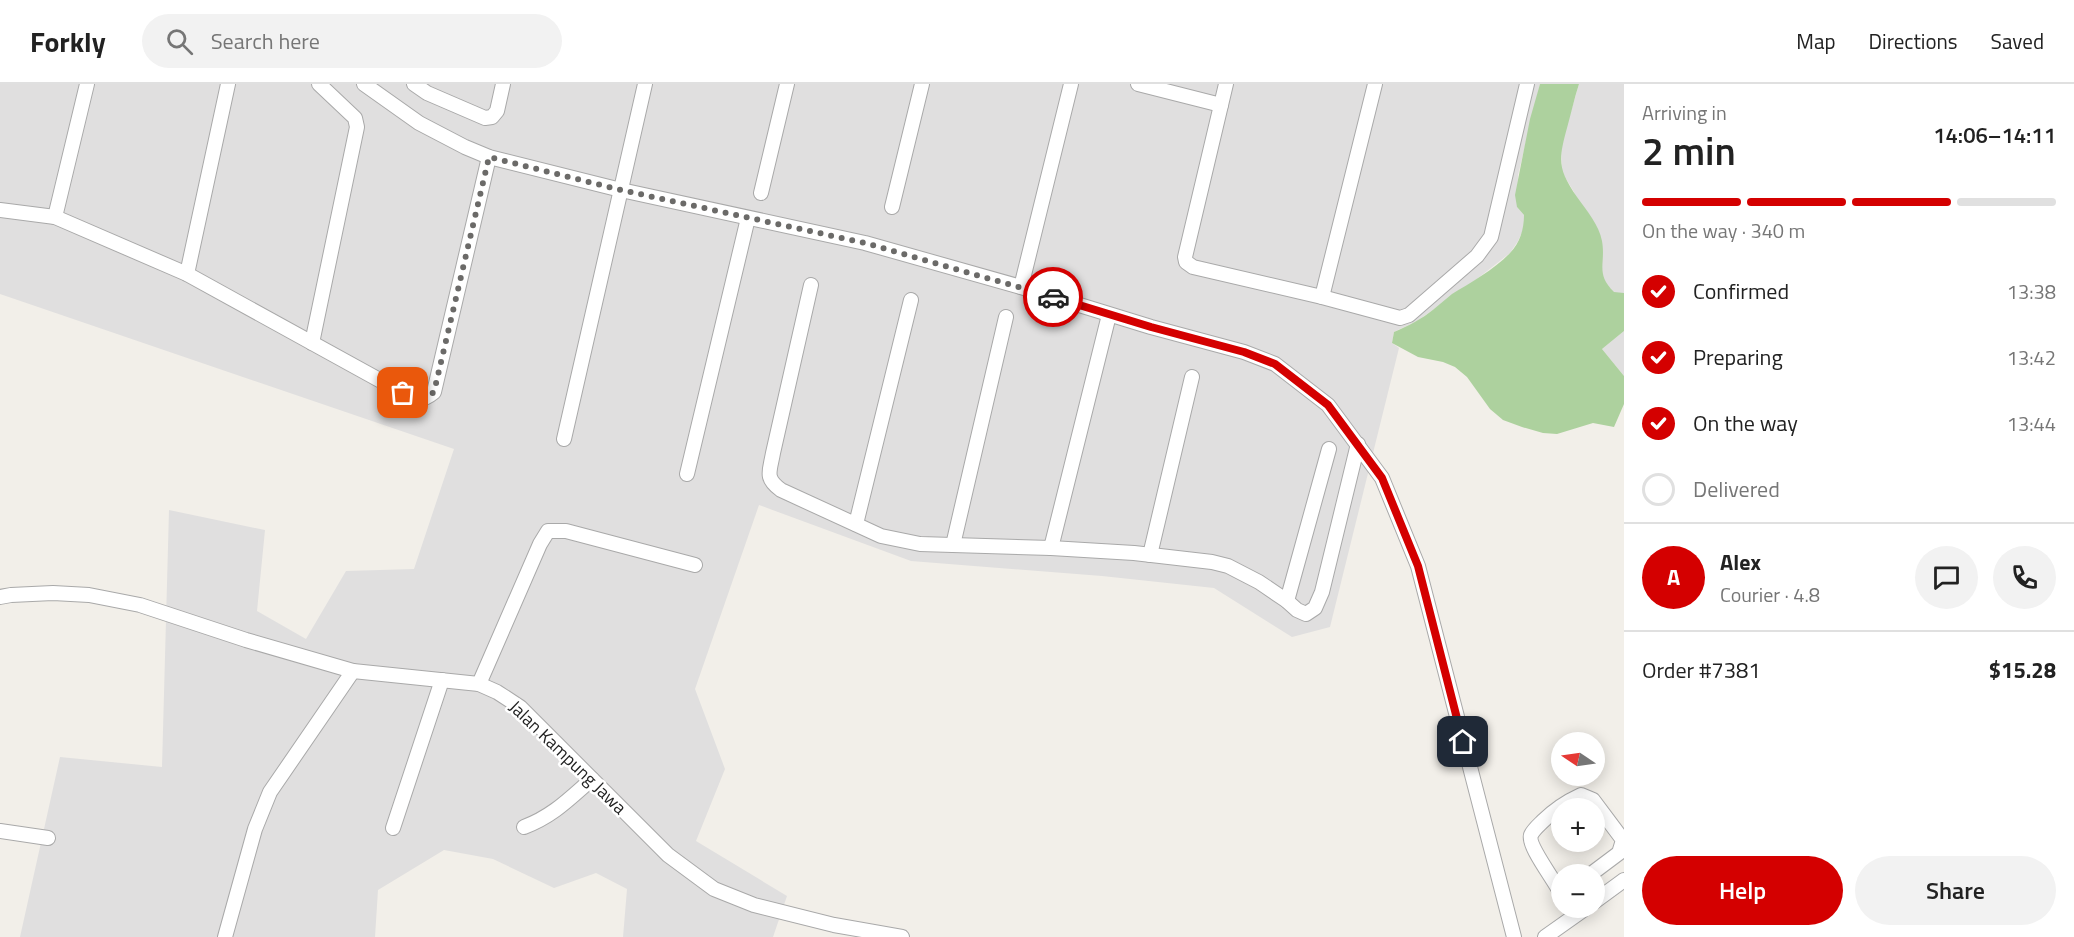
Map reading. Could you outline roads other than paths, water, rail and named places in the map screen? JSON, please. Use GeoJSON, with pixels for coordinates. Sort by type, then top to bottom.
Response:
{"type":"FeatureCollection","features":[{"type":"Feature","properties":{"kind":"street"},"geometry":{"type":"LineString","coordinates":[[55,217],[87,84]]}},
{"type":"Feature","properties":{"kind":"street"},"geometry":{"type":"LineString","coordinates":[[187,274],[228,84]]}},
{"type":"Feature","properties":{"kind":"street"},"geometry":{"type":"LineString","coordinates":[[312,343],[357,127],[355,118],[319,84]]}},
{"type":"Feature","properties":{"kind":"street"},"geometry":{"type":"LineString","coordinates":[[364,84],[419,123],[489,157],[621,190],[865,243],[1244,352],[1275,364],[1328,405],[1382,478],[1418,566],[1514,937]]}},
{"type":"Feature","properties":{"kind":"street"},"geometry":{"type":"LineString","coordinates":[[414,84],[427,93],[484,118],[492,117],[496,111],[503,84]]}},
{"type":"Feature","properties":{"kind":"street"},"geometry":{"type":"LineString","coordinates":[[564,439],[645,84]]}},
{"type":"Feature","properties":{"kind":"street"},"geometry":{"type":"LineString","coordinates":[[761,193],[787,84]]}},
{"type":"Feature","properties":{"kind":"street"},"geometry":{"type":"LineString","coordinates":[[892,207],[922,84]]}},
{"type":"Feature","properties":{"kind":"street"},"geometry":{"type":"LineString","coordinates":[[1021,287],[1071,84]]}},
{"type":"Feature","properties":{"kind":"street"},"geometry":{"type":"LineString","coordinates":[[1138,84],[1221,105]]}},
{"type":"Feature","properties":{"kind":"street"},"geometry":{"type":"LineString","coordinates":[[1226,84],[1185,257],[1186,262],[1193,267],[1400,318],[1409,315],[1477,256],[1491,237],[1527,84]]}},
{"type":"Feature","properties":{"kind":"street"},"geometry":{"type":"LineString","coordinates":[[1322,297],[1375,84]]}},
{"type":"Feature","properties":{"kind":"street"},"geometry":{"type":"LineString","coordinates":[[0,210],[55,217],[187,274],[416,400],[425,399],[434,392],[489,157]]}},
{"type":"Feature","properties":{"kind":"street"},"geometry":{"type":"LineString","coordinates":[[687,474],[748,218]]}},
{"type":"Feature","properties":{"kind":"street"},"geometry":{"type":"LineString","coordinates":[[811,285],[769,476],[771,483],[781,490],[881,536],[910,542],[1150,555],[1228,566],[1259,582],[1306,614],[1315,608],[1322,592],[1358,444]]}},
{"type":"Feature","properties":{"kind":"street"},"geometry":{"type":"LineString","coordinates":[[856,524],[911,300]]}},
{"type":"Feature","properties":{"kind":"street"},"geometry":{"type":"LineString","coordinates":[[1051,548],[1109,315]]}},
{"type":"Feature","properties":{"kind":"street"},"geometry":{"type":"LineString","coordinates":[[953,545],[1006,317]]}},
{"type":"Feature","properties":{"kind":"street"},"geometry":{"type":"LineString","coordinates":[[1150,555],[1192,377]]}},
{"type":"Feature","properties":{"kind":"street"},"geometry":{"type":"LineString","coordinates":[[1287,601],[1329,449]]}},
{"type":"Feature","properties":{"kind":"street"},"geometry":{"type":"LineString","coordinates":[[479,684],[540,544],[548,531],[566,531],[695,566]]}},
{"type":"Feature","properties":{"kind":"street","name":"Jalan Kampung Jawa"},"geometry":{"type":"LineString","coordinates":[[0,597],[43,594],[89,595],[140,605],[246,640],[353,671],[479,684],[497,692],[520,707],[668,855],[714,889],[754,905],[834,925],[902,937]]}},
{"type":"Feature","properties":{"kind":"street"},"geometry":{"type":"LineString","coordinates":[[225,937],[255,829],[270,792],[353,671]]}},
{"type":"Feature","properties":{"kind":"street"},"geometry":{"type":"LineString","coordinates":[[393,828],[442,680]]}},
{"type":"Feature","properties":{"kind":"street"},"geometry":{"type":"LineString","coordinates":[[524,827],[556,811],[592,779]]}},
{"type":"Feature","properties":{"kind":"street"},"geometry":{"type":"LineString","coordinates":[[1551,876],[1530,841],[1531,835],[1548,816],[1581,795],[1593,800],[1623,840],[1619,853],[1604,864]]}},
{"type":"Feature","properties":{"kind":"street"},"geometry":{"type":"LineString","coordinates":[[0,831],[48,838]]}},
{"type":"Feature","properties":{"kind":"street"},"geometry":{"type":"LineString","coordinates":[[1605,894],[1624,880]]}},
{"type":"Feature","properties":{"kind":"street"},"geometry":{"type":"LineString","coordinates":[[1545,937],[1564,918]]}}]}
